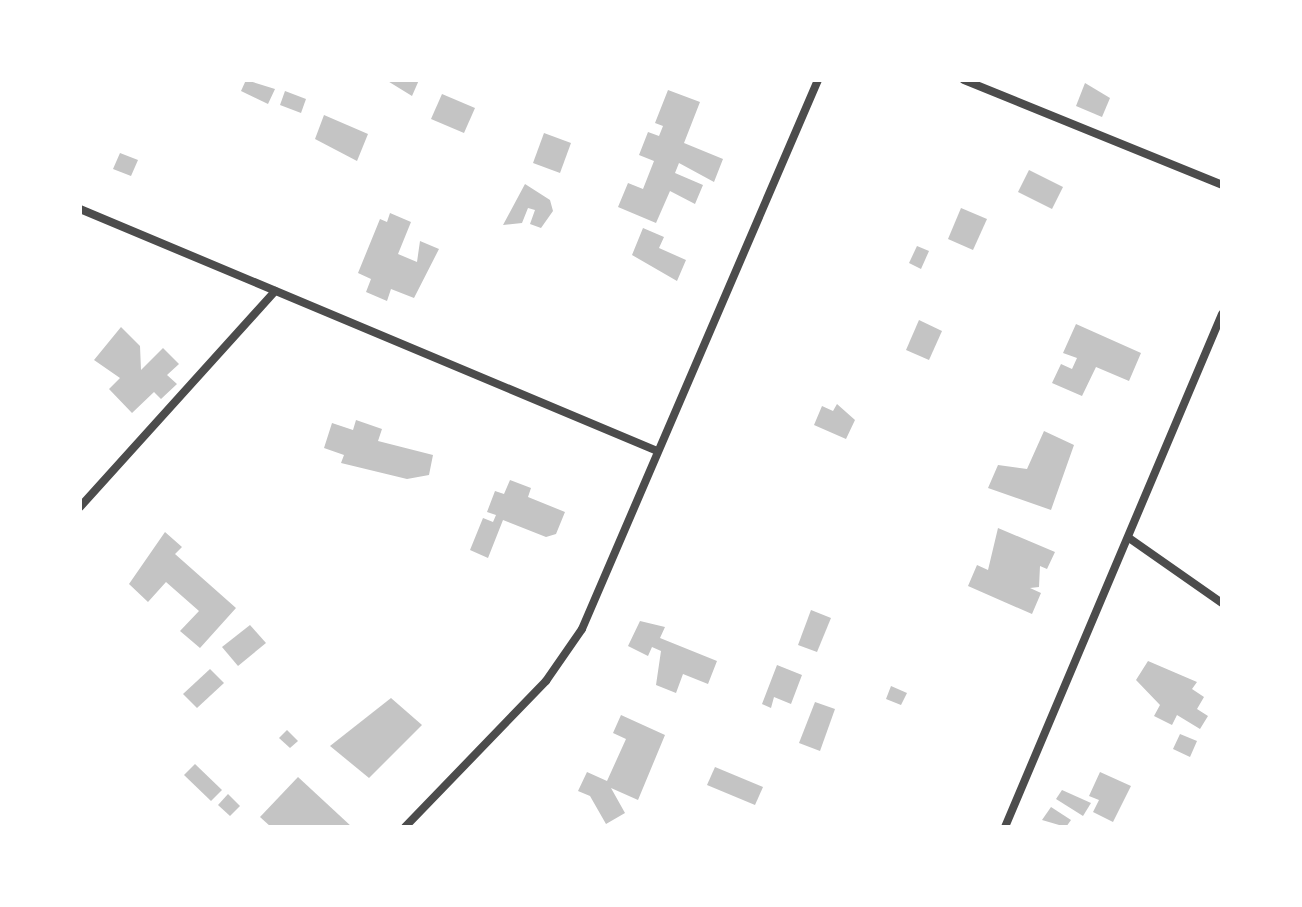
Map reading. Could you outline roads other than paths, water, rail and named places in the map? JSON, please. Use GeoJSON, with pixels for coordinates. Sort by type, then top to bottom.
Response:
{"type":"FeatureCollection","features":[{"type":"Feature","properties":{"kind":"street"},"geometry":{"type":"LineString","coordinates":[[405,827],[546,681],[582,629],[655,450],[818,80]]}},
{"type":"Feature","properties":{"kind":"street"},"geometry":{"type":"LineString","coordinates":[[964,80],[1222,185]]}},
{"type":"Feature","properties":{"kind":"street"},"geometry":{"type":"LineString","coordinates":[[80,209],[655,450]]}},
{"type":"Feature","properties":{"kind":"street"},"geometry":{"type":"LineString","coordinates":[[80,507],[275,291]]}},
{"type":"Feature","properties":{"kind":"street"},"geometry":{"type":"LineString","coordinates":[[1005,827],[1222,314]]}},
{"type":"Feature","properties":{"kind":"street"},"geometry":{"type":"LineString","coordinates":[[1129,538],[1222,603]]}}]}
